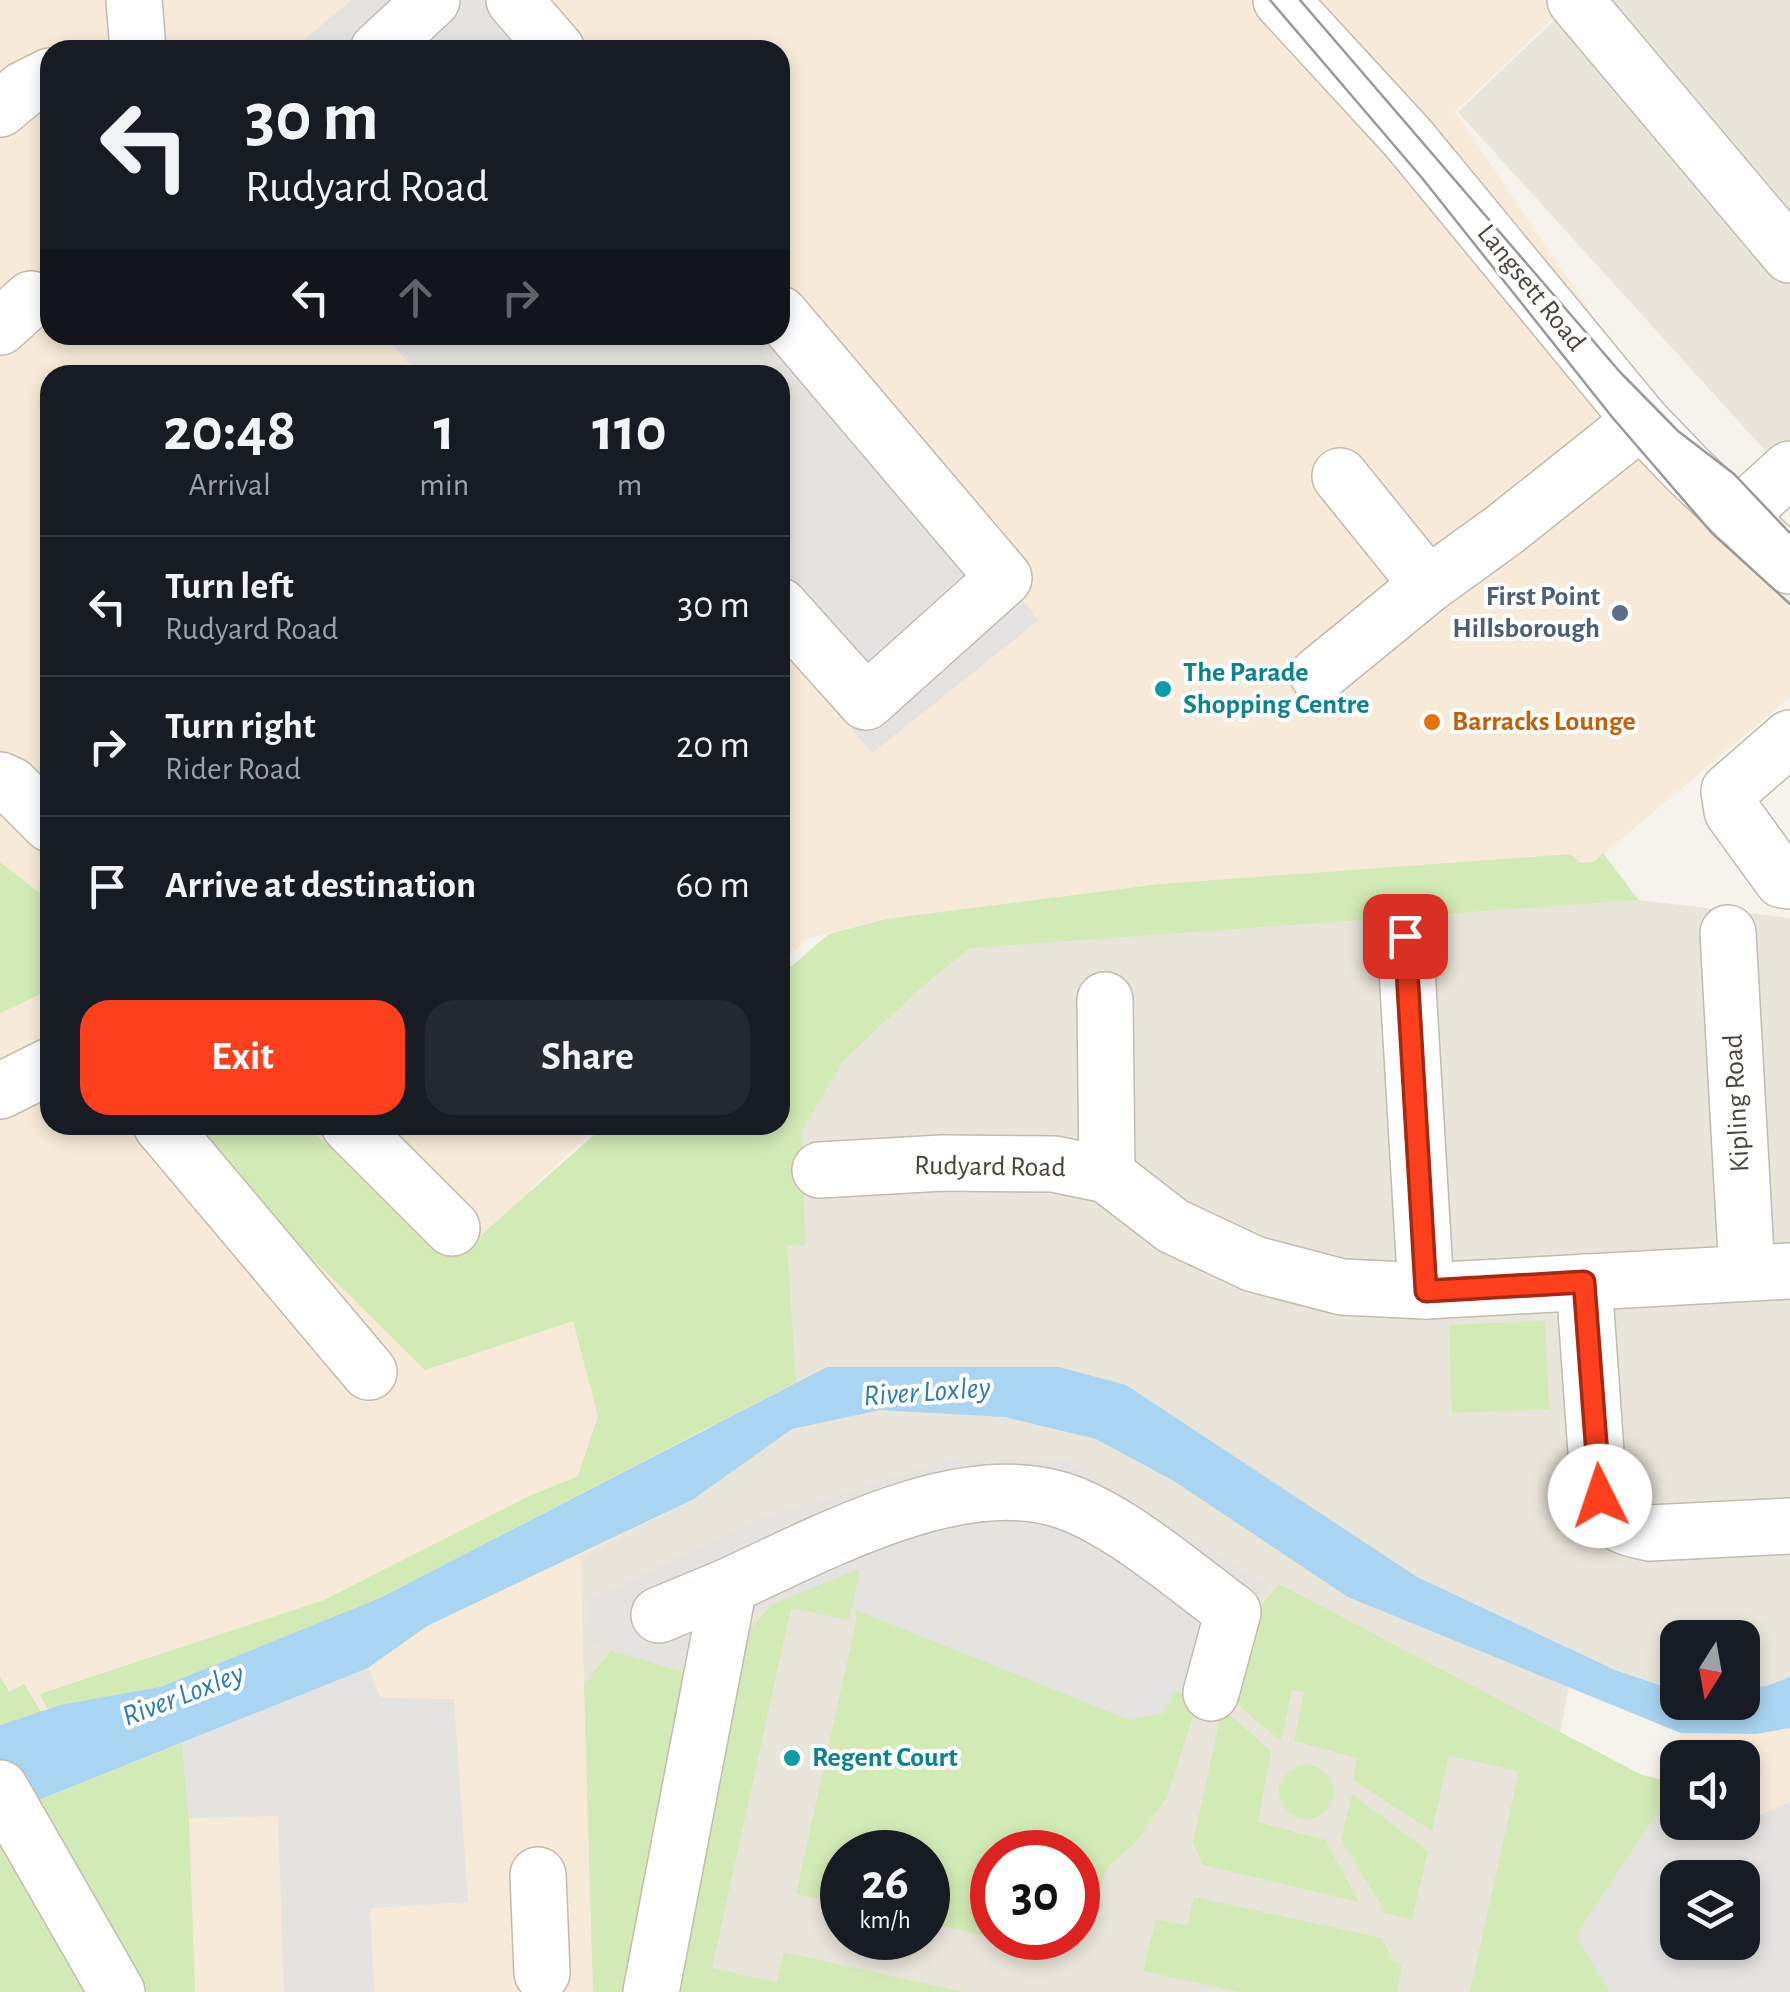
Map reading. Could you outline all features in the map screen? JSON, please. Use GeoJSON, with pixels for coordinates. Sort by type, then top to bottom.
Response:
{"type":"FeatureCollection","features":[{"type":"Feature","properties":{"kind":"street"},"geometry":{"type":"LineString","coordinates":[[134,0],[137,40]]}},
{"type":"Feature","properties":{"kind":"street"},"geometry":{"type":"LineString","coordinates":[[389,40],[432,0]]}},
{"type":"Feature","properties":{"kind":"street"},"geometry":{"type":"LineString","coordinates":[[514,0],[548,40]]}},
{"type":"Feature","properties":{"kind":"street"},"geometry":{"type":"LineString","coordinates":[[1575,0],[1790,254]]}},
{"type":"Feature","properties":{"kind":"street","name":"Langsett Road"},"geometry":{"type":"LineString","coordinates":[[1299,6],[1642,421],[1790,566]]}},
{"type":"Feature","properties":{"kind":"street"},"geometry":{"type":"LineString","coordinates":[[0,109],[40,81]]}},
{"type":"Feature","properties":{"kind":"street"},"geometry":{"type":"LineString","coordinates":[[790,326],[1004,578],[866,702],[790,617]]}},
{"type":"Feature","properties":{"kind":"street"},"geometry":{"type":"LineString","coordinates":[[1318,675],[1642,421]]}},
{"type":"Feature","properties":{"kind":"street"},"geometry":{"type":"LineString","coordinates":[[1737,518],[1790,469]]}},
{"type":"Feature","properties":{"kind":"street"},"geometry":{"type":"LineString","coordinates":[[1340,476],[1428,585]]}},
{"type":"Feature","properties":{"kind":"street"},"geometry":{"type":"LineString","coordinates":[[1787,749],[1730,792],[1732,811],[1782,880],[1790,881]]}},
{"type":"Feature","properties":{"kind":"street"},"geometry":{"type":"LineString","coordinates":[[0,780],[11,785],[40,814]]}},
{"type":"Feature","properties":{"kind":"street","name":"Kipling Road"},"geometry":{"type":"LineString","coordinates":[[1728,932],[1768,1272]]}},
{"type":"Feature","properties":{"kind":"street"},"geometry":{"type":"LineString","coordinates":[[1405,936],[1426,1291]]}},
{"type":"Feature","properties":{"kind":"street"},"geometry":{"type":"LineString","coordinates":[[1105,1000],[1107,1174]]}},
{"type":"Feature","properties":{"kind":"street"},"geometry":{"type":"LineString","coordinates":[[0,1091],[40,1069]]}},
{"type":"Feature","properties":{"kind":"street"},"geometry":{"type":"LineString","coordinates":[[169,1135],[369,1372]]}},
{"type":"Feature","properties":{"kind":"street"},"geometry":{"type":"LineString","coordinates":[[360,1135],[452,1228]]}},
{"type":"Feature","properties":{"kind":"street","name":"Rudyard Road"},"geometry":{"type":"LineString","coordinates":[[820,1170],[942,1163],[1054,1164],[1107,1174],[1172,1226],[1254,1264],[1342,1287],[1426,1291],[1768,1272]]}},
{"type":"Feature","properties":{"kind":"street"},"geometry":{"type":"LineString","coordinates":[[1584,1282],[1600,1496],[1608,1517],[1650,1534],[1790,1526]]}},
{"type":"Feature","properties":{"kind":"street"},"geometry":{"type":"LineString","coordinates":[[659,1615],[872,1524],[950,1497],[991,1490],[1030,1492],[1095,1515],[1233,1612],[1212,1693]]}},
{"type":"Feature","properties":{"kind":"street"},"geometry":{"type":"LineString","coordinates":[[651,1992],[729,1586]]}},
{"type":"Feature","properties":{"kind":"street"},"geometry":{"type":"LineString","coordinates":[[10,1806],[117,1992]]}},
{"type":"Feature","properties":{"kind":"street"},"geometry":{"type":"LineString","coordinates":[[538,1876],[542,1973]]}},
{"type":"Feature","properties":{"kind":"shaded area"},"geometry":{"type":"Polygon","coordinates":[[[0,0],[1559,0],[1565,7],[1455,112],[1790,606],[1790,697],[1594,862],[886,919],[809,938],[790,955],[790,365],[40,365],[40,1135],[588,1135],[531,1189],[692,1500],[580,1556],[593,1992],[0,1992],[0,0]]]}},
{"type":"Feature","properties":{"kind":"shaded area"},"geometry":{"type":"Polygon","coordinates":[[[351,0],[500,0],[535,40],[304,40],[351,0]]]}},
{"type":"Feature","properties":{"kind":"shaded area"},"geometry":{"type":"Polygon","coordinates":[[[1561,0],[1790,0],[1790,478],[1458,112],[1567,8],[1561,0]]]}},
{"type":"Feature","properties":{"kind":"shaded area"},"geometry":{"type":"Polygon","coordinates":[[[790,334],[1039,620],[872,753],[790,657],[790,365],[410,365],[393,345],[790,345],[790,334]]]}},
{"type":"Feature","properties":{"kind":"shaded area"},"geometry":{"type":"Polygon","coordinates":[[[1603,853],[1639,900],[1790,918],[1790,1677],[1760,1687],[1760,1620],[1660,1620],[1660,1685],[1575,1652],[1513,1992],[593,1992],[580,1555],[692,1500],[781,1135],[790,1135],[790,1114],[886,919],[1594,862],[1603,853]]]}},
{"type":"Feature","properties":{"kind":"shaded area"},"geometry":{"type":"Polygon","coordinates":[[[959,1457],[1067,1460],[1269,1587],[1237,1625],[1205,1702],[1174,1691],[1164,1713],[1130,1720],[852,1608],[860,1568],[722,1625],[710,1680],[593,1645],[587,1602],[748,1523],[959,1457]]]}},
{"type":"Feature","properties":{"kind":"shaded area"},"geometry":{"type":"Polygon","coordinates":[[[368,1668],[381,1698],[454,1699],[468,1902],[370,1908],[374,1992],[284,1992],[278,1816],[189,1818],[182,1743],[368,1668]]]}},
{"type":"Feature","properties":{"kind":"shaded area"},"geometry":{"type":"Polygon","coordinates":[[[1790,1728],[1790,1992],[1587,1992],[1557,1947],[1660,1783],[1660,1840],[1760,1840],[1760,1740],[1678,1740],[1681,1733],[1756,1734],[1790,1728]]]}},
{"type":"Feature","properties":{"kind":"shaded area"},"geometry":{"type":"Polygon","coordinates":[[[1790,1802],[1790,1992],[1610,1992],[1576,1936],[1660,1809],[1660,1840],[1760,1840],[1760,1814],[1790,1802]]]}},
{"type":"Feature","properties":{"kind":"green space"},"geometry":{"type":"Polygon","coordinates":[[[1603,853],[1638,900],[970,948],[844,1060],[802,1130],[805,1245],[787,1246],[796,1382],[380,1598],[160,1687],[48,1710],[40,1694],[324,1600],[527,1497],[578,1476],[598,1416],[573,1321],[425,1370],[187,1135],[316,1135],[459,1255],[594,1135],[790,1135],[790,967],[829,934],[886,919],[1160,884],[1571,854],[1580,863],[1594,862],[1603,853]]]}},
{"type":"Feature","properties":{"kind":"green space"},"geometry":{"type":"Polygon","coordinates":[[[0,862],[40,893],[40,994],[0,1013],[0,862]]]}},
{"type":"Feature","properties":{"kind":"green space"},"geometry":{"type":"Polygon","coordinates":[[[1545,1321],[1549,1409],[1452,1413],[1449,1325],[1545,1321]]]}},
{"type":"Feature","properties":{"kind":"green space"},"geometry":{"type":"Polygon","coordinates":[[[861,1568],[849,1620],[791,1608],[712,1968],[777,1982],[784,1952],[963,1992],[666,1992],[747,1633],[772,1604],[861,1568]]]}},
{"type":"Feature","properties":{"kind":"green space"},"geometry":{"type":"Polygon","coordinates":[[[1279,1584],[1642,1775],[1660,1780],[1660,1809],[1576,1936],[1610,1992],[1470,1992],[1519,1771],[1449,1756],[1432,1831],[1353,1780],[1357,1758],[1294,1741],[1304,1692],[1292,1690],[1281,1741],[1223,1693],[1244,1635],[1279,1584]]]}},
{"type":"Feature","properties":{"kind":"green space"},"geometry":{"type":"Polygon","coordinates":[[[856,1610],[1130,1720],[1174,1690],[1198,1700],[1168,1795],[1136,1842],[1107,1868],[1101,1886],[1100,1830],[970,1830],[970,1932],[950,1928],[950,1830],[820,1830],[820,1899],[796,1894],[856,1610]]]}},
{"type":"Feature","properties":{"kind":"green space"},"geometry":{"type":"Polygon","coordinates":[[[611,1650],[697,1676],[631,1992],[593,1992],[584,1685],[611,1650]]]}},
{"type":"Feature","properties":{"kind":"green space"},"geometry":{"type":"Polygon","coordinates":[[[0,1676],[9,1692],[24,1684],[41,1712],[0,1725],[0,1676]]]}},
{"type":"Feature","properties":{"kind":"green space"},"geometry":{"type":"Polygon","coordinates":[[[1222,1708],[1271,1751],[1258,1822],[1325,1840],[1359,1902],[1203,1865],[1193,1843],[1222,1708]]]}},
{"type":"Feature","properties":{"kind":"green space"},"geometry":{"type":"Polygon","coordinates":[[[182,1743],[189,1819],[195,1992],[138,1992],[31,1803],[182,1743]]]}},
{"type":"Feature","properties":{"kind":"green space"},"geometry":{"type":"Polygon","coordinates":[[[1306,1765],[1325,1773],[1333,1792],[1325,1811],[1306,1819],[1287,1811],[1279,1792],[1287,1773],[1306,1765]]]}},
{"type":"Feature","properties":{"kind":"green space"},"geometry":{"type":"Polygon","coordinates":[[[1352,1794],[1428,1851],[1412,1920],[1386,1913],[1341,1840],[1352,1794]]]}},
{"type":"Feature","properties":{"kind":"green space"},"geometry":{"type":"Polygon","coordinates":[[[0,1832],[90,1992],[0,1992],[0,1832]]]}},
{"type":"Feature","properties":{"kind":"green space"},"geometry":{"type":"Polygon","coordinates":[[[1194,1897],[1382,1938],[1391,1957],[1402,1966],[1397,1992],[1239,1992],[1143,1971],[1156,1919],[1187,1925],[1194,1897]]]}},
{"type":"Feature","properties":{"kind":"water","name":"River Loxley"},"geometry":{"type":"Polygon","coordinates":[[[827,1367],[1059,1367],[1126,1385],[1417,1577],[1615,1670],[1660,1685],[1660,1720],[1760,1720],[1760,1687],[1790,1677],[1790,1728],[1756,1734],[1681,1733],[1348,1597],[1174,1481],[1096,1439],[1005,1417],[880,1410],[792,1429],[692,1500],[427,1626],[368,1668],[0,1812],[0,1725],[61,1705],[160,1687],[380,1598],[827,1367]]]}},
{"type":"Feature","properties":{"kind":"tram line"},"geometry":{"type":"LineString","coordinates":[[1270,0],[1422,178],[1612,417],[1712,533],[1790,604]]}},
{"type":"Feature","properties":{"kind":"tram line"},"geometry":{"type":"LineString","coordinates":[[1300,0],[1620,372],[1678,431],[1734,474],[1790,533]]}},
{"type":"Feature","properties":{"kind":"place","name":"First Point Hillsborough"},"geometry":{"type":"Point","coordinates":[1620,613]}},
{"type":"Feature","properties":{"kind":"place","name":"The Parade Shopping Centre"},"geometry":{"type":"Point","coordinates":[1163,689]}},
{"type":"Feature","properties":{"kind":"place","name":"Barracks Lounge"},"geometry":{"type":"Point","coordinates":[1432,722]}},
{"type":"Feature","properties":{"kind":"place","name":"Regent Court"},"geometry":{"type":"Point","coordinates":[792,1758]}},
{"type":"Feature","properties":{"kind":"route"},"geometry":{"type":"LineString","coordinates":[[1405,936],[1426,1291],[1584,1282],[1600,1496]]}}]}
